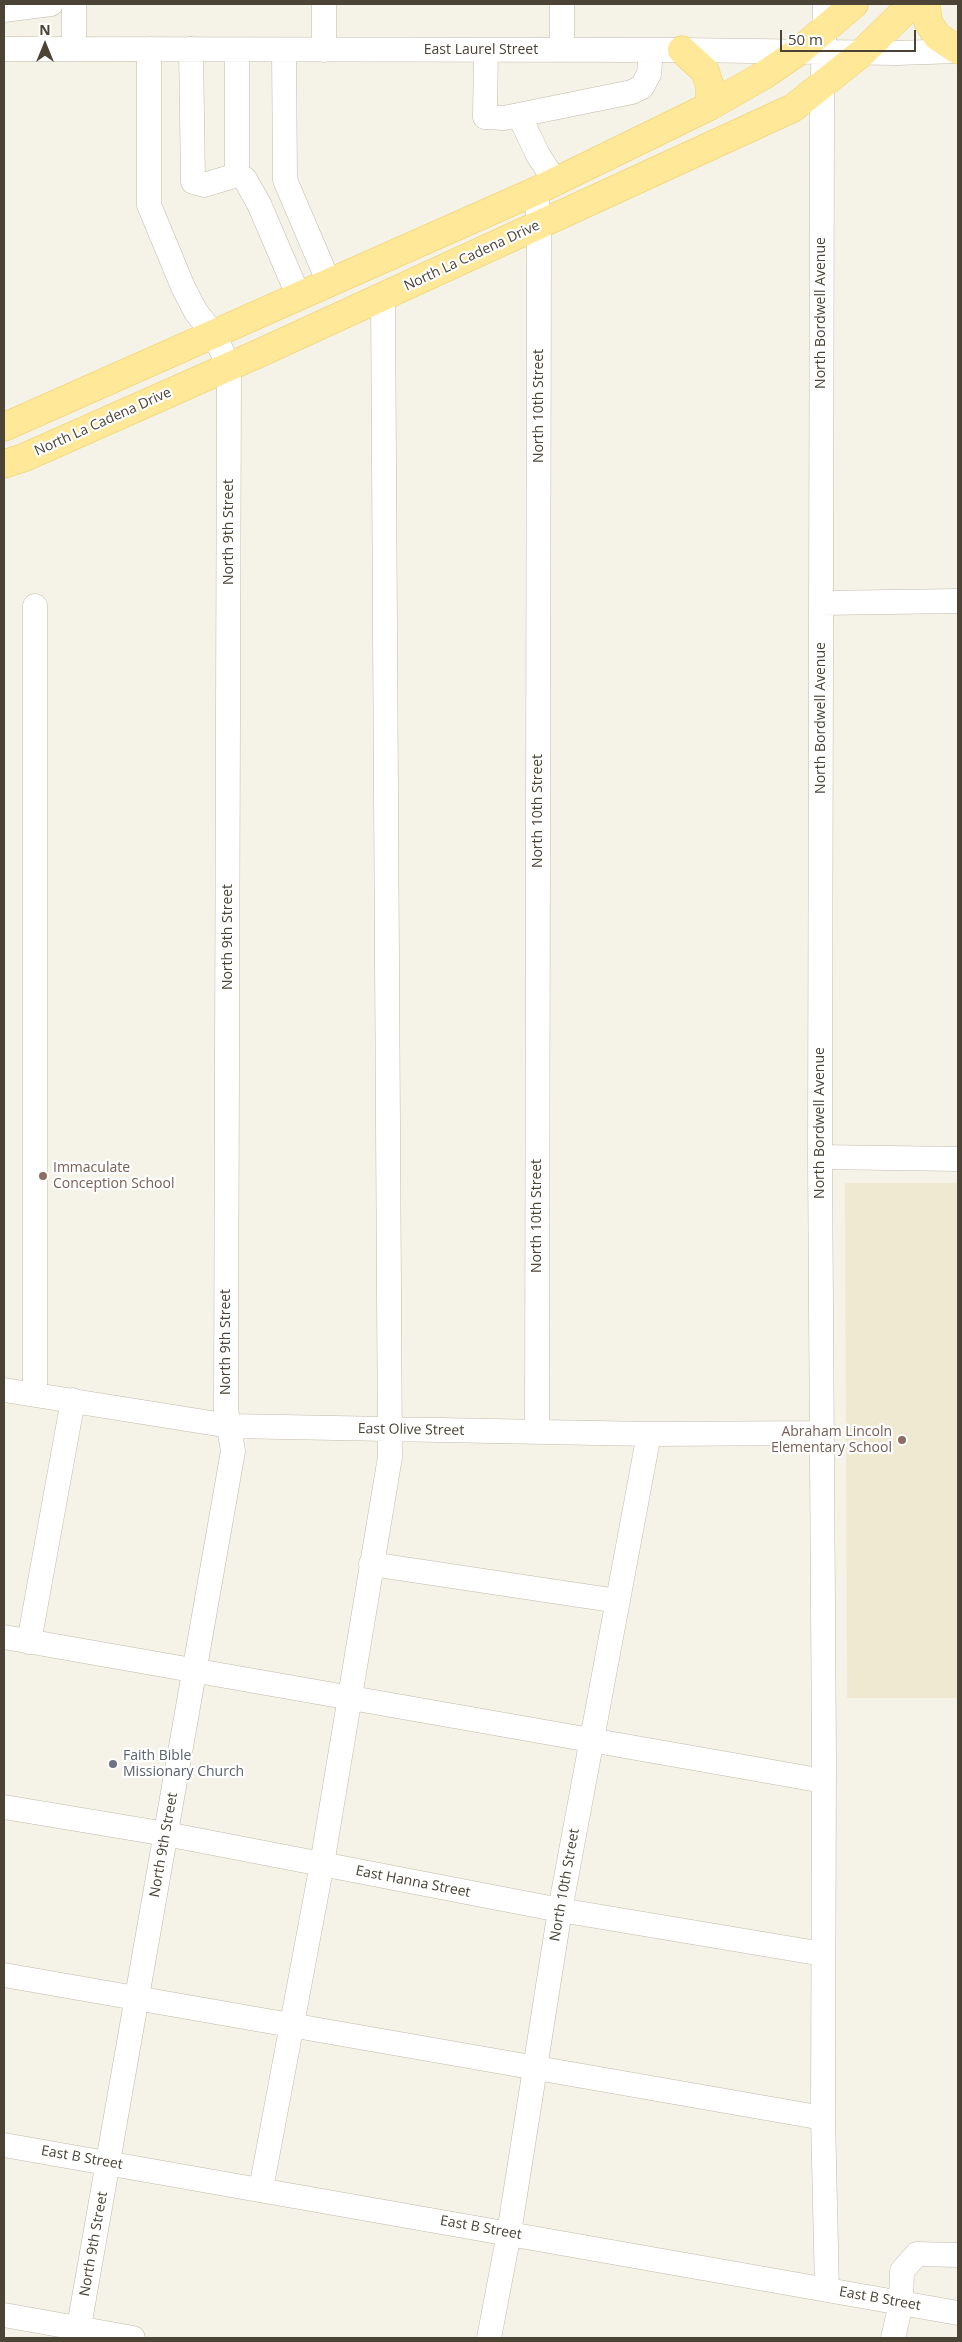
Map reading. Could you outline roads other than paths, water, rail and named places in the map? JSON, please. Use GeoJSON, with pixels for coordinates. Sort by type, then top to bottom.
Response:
{"type":"FeatureCollection","features":[{"type":"Feature","properties":{"kind":"main road"},"geometry":{"type":"LineString","coordinates":[[4,427],[545,186],[710,106],[764,75],[854,4]]}},
{"type":"Feature","properties":{"kind":"main road","name":"North La Cadena Drive"},"geometry":{"type":"LineString","coordinates":[[10,464],[780,115],[793,108],[822,86],[863,52],[912,4]]}},
{"type":"Feature","properties":{"kind":"main road"},"geometry":{"type":"LineString","coordinates":[[926,4],[928,22],[937,36],[958,51]]}},
{"type":"Feature","properties":{"kind":"main road"},"geometry":{"type":"LineString","coordinates":[[682,50],[705,71],[710,87],[710,106]]}},
{"type":"Feature","properties":{"kind":"street"},"geometry":{"type":"LineString","coordinates":[[4,10],[51,4]]}},
{"type":"Feature","properties":{"kind":"street"},"geometry":{"type":"LineString","coordinates":[[74,4],[74,49]]}},
{"type":"Feature","properties":{"kind":"street"},"geometry":{"type":"LineString","coordinates":[[324,4],[324,50]]}},
{"type":"Feature","properties":{"kind":"street"},"geometry":{"type":"LineString","coordinates":[[562,4],[562,50]]}},
{"type":"Feature","properties":{"kind":"street","name":"East Laurel Street"},"geometry":{"type":"LineString","coordinates":[[4,50],[682,50],[818,34],[863,52],[958,51]]}},
{"type":"Feature","properties":{"kind":"street","name":"North Bordwell Avenue"},"geometry":{"type":"LineString","coordinates":[[818,34],[822,86],[820,1157],[824,1781],[823,2118],[827,2290]]}},
{"type":"Feature","properties":{"kind":"street","name":"North 9th Street"},"geometry":{"type":"LineString","coordinates":[[78,2333],[233,1451],[226,1410],[229,366],[214,335],[196,312],[183,287],[150,205],[150,49]]}},
{"type":"Feature","properties":{"kind":"street"},"geometry":{"type":"LineString","coordinates":[[190,49],[193,182],[204,185],[237,175],[246,179],[259,204],[299,297]]}},
{"type":"Feature","properties":{"kind":"street"},"geometry":{"type":"LineString","coordinates":[[237,50],[237,175]]}},
{"type":"Feature","properties":{"kind":"street"},"geometry":{"type":"LineString","coordinates":[[284,50],[286,180],[329,283]]}},
{"type":"Feature","properties":{"kind":"street"},"geometry":{"type":"LineString","coordinates":[[486,50],[485,117],[504,118],[632,92],[642,87],[649,74],[651,50]]}},
{"type":"Feature","properties":{"kind":"street"},"geometry":{"type":"LineString","coordinates":[[519,115],[538,155],[545,186]]}},
{"type":"Feature","properties":{"kind":"street","name":"North 10th Street"},"geometry":{"type":"LineString","coordinates":[[537,1432],[539,224],[545,186]]}},
{"type":"Feature","properties":{"kind":"street"},"geometry":{"type":"LineString","coordinates":[[261,2190],[322,1864],[390,1457],[388,1429],[383,296]]}},
{"type":"Feature","properties":{"kind":"street"},"geometry":{"type":"LineString","coordinates":[[821,602],[958,601]]}},
{"type":"Feature","properties":{"kind":"street"},"geometry":{"type":"LineString","coordinates":[[35,606],[35,1393]]}},
{"type":"Feature","properties":{"kind":"street"},"geometry":{"type":"LineString","coordinates":[[820,1157],[958,1159]]}},
{"type":"Feature","properties":{"kind":"street","name":"East Olive Street"},"geometry":{"type":"LineString","coordinates":[[4,1394],[35,1393],[230,1426],[649,1434],[822,1433]]}},
{"type":"Feature","properties":{"kind":"street"},"geometry":{"type":"LineString","coordinates":[[29,1642],[73,1400]]}},
{"type":"Feature","properties":{"kind":"street","name":"North 10th Street"},"geometry":{"type":"LineString","coordinates":[[489,2338],[509,2233],[560,1910],[649,1434]]}},
{"type":"Feature","properties":{"kind":"street"},"geometry":{"type":"LineString","coordinates":[[371,1564],[618,1601]]}},
{"type":"Feature","properties":{"kind":"street"},"geometry":{"type":"LineString","coordinates":[[4,1638],[824,1781]]}},
{"type":"Feature","properties":{"kind":"street","name":"East Hanna Street"},"geometry":{"type":"LineString","coordinates":[[4,1807],[166,1834],[560,1910],[823,1954]]}},
{"type":"Feature","properties":{"kind":"street"},"geometry":{"type":"LineString","coordinates":[[4,1975],[823,2118]]}},
{"type":"Feature","properties":{"kind":"street","name":"East B Street"},"geometry":{"type":"LineString","coordinates":[[4,2145],[958,2313]]}},
{"type":"Feature","properties":{"kind":"street"},"geometry":{"type":"LineString","coordinates":[[893,2338],[900,2304],[902,2271],[917,2254],[946,2253],[958,2255]]}},
{"type":"Feature","properties":{"kind":"street"},"geometry":{"type":"LineString","coordinates":[[4,2316],[78,2333],[133,2338]]}},
{"type":"Feature","properties":{"kind":"place","name":"Immaculate Conception School"},"geometry":{"type":"Point","coordinates":[43,1176]}},
{"type":"Feature","properties":{"kind":"place","name":"Abraham Lincoln Elementary School"},"geometry":{"type":"Point","coordinates":[902,1440]}},
{"type":"Feature","properties":{"kind":"place","name":"Faith Bible Missionary Church"},"geometry":{"type":"Point","coordinates":[113,1764]}}]}
